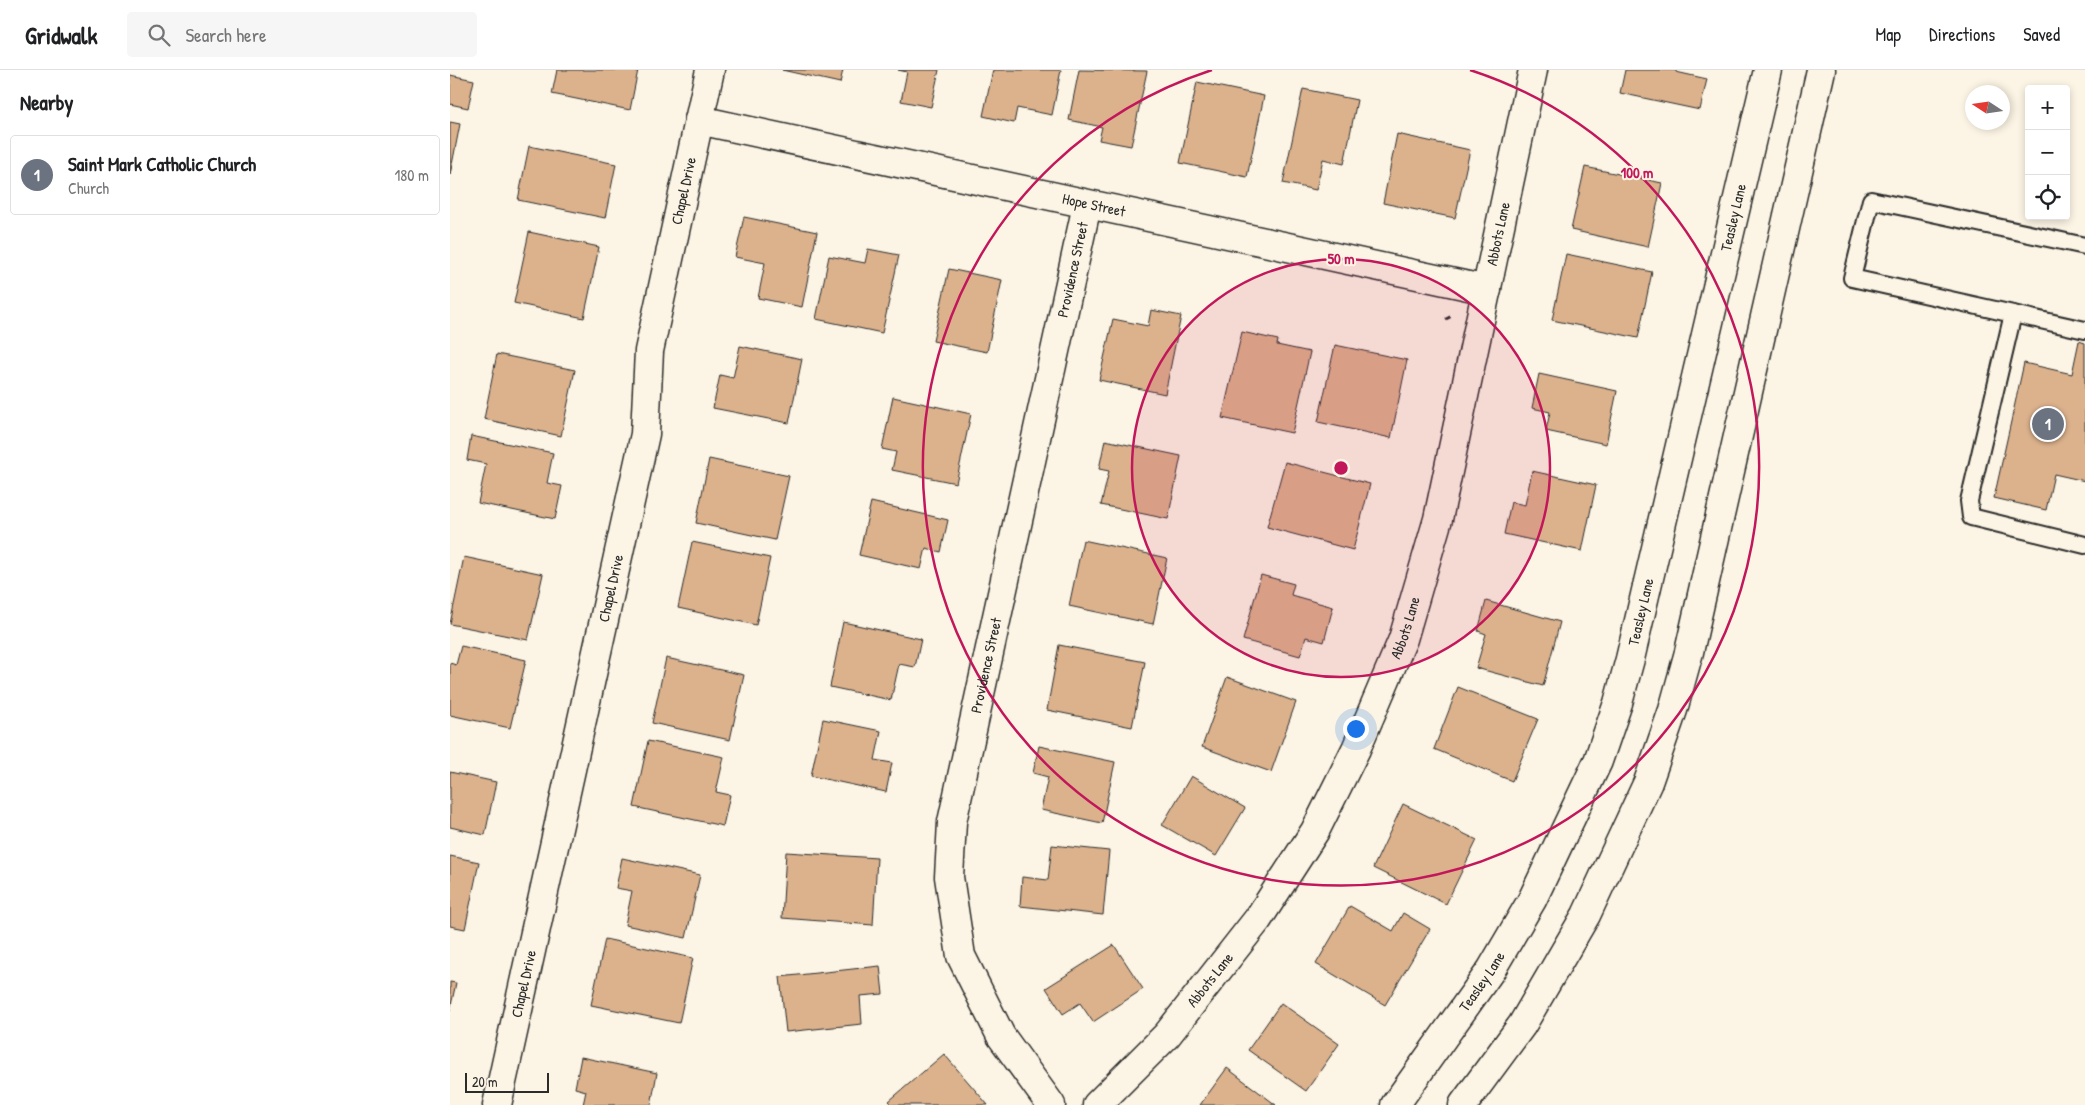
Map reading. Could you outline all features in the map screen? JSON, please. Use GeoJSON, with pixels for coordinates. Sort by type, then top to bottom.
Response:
{"type":"FeatureCollection","features":[{"type":"Feature","properties":{"kind":"street","name":"Chapel Drive"},"geometry":{"type":"LineString","coordinates":[[497,1105],[645,434],[649,351],[710,70]]}},
{"type":"Feature","properties":{"kind":"street","name":"Teasley Lane"},"geometry":{"type":"LineString","coordinates":[[1394,1105],[1491,970],[1532,900],[1598,761],[1618,703],[1630,659],[1768,70]]}},
{"type":"Feature","properties":{"kind":"street"},"geometry":{"type":"LineString","coordinates":[[1463,1105],[1522,1025],[1586,915],[1648,782],[1673,710],[1689,652],[1821,70]]}},
{"type":"Feature","properties":{"kind":"street","name":"Abbots Lane"},"geometry":{"type":"LineString","coordinates":[[1097,1105],[1167,1035],[1258,919],[1315,832],[1356,749],[1403,639],[1438,519],[1487,290],[1530,71]]}},
{"type":"Feature","properties":{"kind":"street","name":"Hope Street"},"geometry":{"type":"LineString","coordinates":[[699,120],[1487,290]]}},
{"type":"Feature","properties":{"kind":"street","name":"Providence Street"},"geometry":{"type":"LineString","coordinates":[[1051,1105],[1001,1036],[961,956],[949,877],[952,822],[1087,205]]}},
{"type":"Feature","properties":{"kind":"lane"},"geometry":{"type":"LineString","coordinates":[[2085,246],[1871,200],[1852,278],[2085,330]]}},
{"type":"Feature","properties":{"kind":"lane"},"geometry":{"type":"LineString","coordinates":[[2013,314],[1969,501],[1971,517],[2085,545]]}},
{"type":"Feature","properties":{"kind":"path"},"geometry":{"type":"LineString","coordinates":[[1446,318],[1452,316]]}},
{"type":"Feature","properties":{"kind":"building"},"geometry":{"type":"Polygon","coordinates":[[[557,70],[638,70],[630,110],[552,94],[557,70]]]}},
{"type":"Feature","properties":{"kind":"building"},"geometry":{"type":"Polygon","coordinates":[[[782,70],[843,70],[840,83],[782,70]]]}},
{"type":"Feature","properties":{"kind":"building"},"geometry":{"type":"Polygon","coordinates":[[[898,70],[939,70],[931,107],[901,101],[907,72],[898,70]]]}},
{"type":"Feature","properties":{"kind":"building"},"geometry":{"type":"Polygon","coordinates":[[[993,70],[1061,70],[1052,115],[1017,108],[1014,123],[983,116],[993,70]]]}},
{"type":"Feature","properties":{"kind":"building"},"geometry":{"type":"Polygon","coordinates":[[[1079,70],[1147,71],[1131,146],[1099,140],[1102,127],[1069,120],[1079,70]]]}},
{"type":"Feature","properties":{"kind":"building"},"geometry":{"type":"Polygon","coordinates":[[[1625,70],[1676,70],[1676,72],[1707,79],[1700,110],[1620,93],[1625,70]]]}},
{"type":"Feature","properties":{"kind":"building"},"geometry":{"type":"Polygon","coordinates":[[[450,75],[474,80],[468,108],[450,104],[450,75]]]}},
{"type":"Feature","properties":{"kind":"building"},"geometry":{"type":"Polygon","coordinates":[[[1197,82],[1264,96],[1247,177],[1180,163],[1197,82]]]}},
{"type":"Feature","properties":{"kind":"building"},"geometry":{"type":"Polygon","coordinates":[[[1303,89],[1357,100],[1344,164],[1323,159],[1316,190],[1283,183],[1303,89]]]}},
{"type":"Feature","properties":{"kind":"building"},"geometry":{"type":"Polygon","coordinates":[[[450,122],[460,124],[450,175],[450,122]]]}},
{"type":"Feature","properties":{"kind":"building"},"geometry":{"type":"Polygon","coordinates":[[[1397,134],[1470,150],[1455,218],[1383,203],[1397,134]]]}},
{"type":"Feature","properties":{"kind":"building"},"geometry":{"type":"Polygon","coordinates":[[[529,146],[616,164],[605,218],[518,200],[529,146]]]}},
{"type":"Feature","properties":{"kind":"building"},"geometry":{"type":"Polygon","coordinates":[[[1585,167],[1662,183],[1648,247],[1571,230],[1585,167]]]}},
{"type":"Feature","properties":{"kind":"building"},"geometry":{"type":"Polygon","coordinates":[[[744,217],[817,232],[802,307],[758,298],[765,263],[735,257],[744,217]]]}},
{"type":"Feature","properties":{"kind":"building"},"geometry":{"type":"Polygon","coordinates":[[[529,232],[599,247],[584,318],[514,303],[529,232]]]}},
{"type":"Feature","properties":{"kind":"building"},"geometry":{"type":"Polygon","coordinates":[[[868,249],[899,255],[882,333],[816,319],[829,256],[865,263],[868,249]]]}},
{"type":"Feature","properties":{"kind":"building"},"geometry":{"type":"Polygon","coordinates":[[[1566,254],[1652,272],[1638,338],[1552,320],[1566,254]]]}},
{"type":"Feature","properties":{"kind":"building"},"geometry":{"type":"Polygon","coordinates":[[[949,269],[1002,280],[987,352],[933,341],[949,269]]]}},
{"type":"Feature","properties":{"kind":"building"},"geometry":{"type":"Polygon","coordinates":[[[1151,310],[1181,316],[1165,394],[1099,380],[1113,319],[1148,326],[1151,310]]]}},
{"type":"Feature","properties":{"kind":"building"},"geometry":{"type":"Polygon","coordinates":[[[1242,332],[1278,340],[1277,345],[1310,352],[1292,433],[1222,418],[1242,332]]]}},
{"type":"Feature","properties":{"kind":"building"},"geometry":{"type":"Polygon","coordinates":[[[2079,341],[2085,343],[2085,481],[2054,474],[2046,510],[1994,498],[2024,363],[2072,374],[2079,341]]]}},
{"type":"Feature","properties":{"kind":"building"},"geometry":{"type":"Polygon","coordinates":[[[1335,345],[1407,360],[1391,438],[1318,422],[1335,345]]]}},
{"type":"Feature","properties":{"kind":"building"},"geometry":{"type":"Polygon","coordinates":[[[740,346],[802,359],[789,423],[713,408],[720,375],[733,378],[740,346]]]}},
{"type":"Feature","properties":{"kind":"building"},"geometry":{"type":"Polygon","coordinates":[[[497,354],[575,370],[561,436],[484,419],[497,354]]]}},
{"type":"Feature","properties":{"kind":"building"},"geometry":{"type":"Polygon","coordinates":[[[1539,374],[1617,391],[1606,444],[1546,431],[1550,412],[1532,408],[1539,374]]]}},
{"type":"Feature","properties":{"kind":"building"},"geometry":{"type":"Polygon","coordinates":[[[893,397],[971,414],[956,483],[892,470],[896,452],[882,449],[893,397]]]}},
{"type":"Feature","properties":{"kind":"building"},"geometry":{"type":"Polygon","coordinates":[[[471,436],[553,453],[547,483],[562,486],[555,519],[478,503],[486,464],[467,460],[471,436]]]}},
{"type":"Feature","properties":{"kind":"building"},"geometry":{"type":"Polygon","coordinates":[[[1105,440],[1181,456],[1168,519],[1101,505],[1109,471],[1099,469],[1105,440]]]}},
{"type":"Feature","properties":{"kind":"building"},"geometry":{"type":"Polygon","coordinates":[[[709,459],[789,476],[775,540],[696,523],[709,459]]]}},
{"type":"Feature","properties":{"kind":"building"},"geometry":{"type":"Polygon","coordinates":[[[1285,462],[1370,484],[1353,550],[1267,527],[1285,462]]]}},
{"type":"Feature","properties":{"kind":"building"},"geometry":{"type":"Polygon","coordinates":[[[1532,471],[1596,485],[1582,551],[1504,534],[1511,502],[1525,505],[1532,471]]]}},
{"type":"Feature","properties":{"kind":"building"},"geometry":{"type":"Polygon","coordinates":[[[871,502],[948,520],[941,552],[926,548],[921,569],[859,555],[871,502]]]}},
{"type":"Feature","properties":{"kind":"building"},"geometry":{"type":"Polygon","coordinates":[[[1083,540],[1167,558],[1153,624],[1069,606],[1083,540]]]}},
{"type":"Feature","properties":{"kind":"building"},"geometry":{"type":"Polygon","coordinates":[[[692,542],[770,558],[756,625],[678,608],[692,542]]]}},
{"type":"Feature","properties":{"kind":"building"},"geometry":{"type":"Polygon","coordinates":[[[464,557],[543,574],[528,640],[450,624],[464,557]]]}},
{"type":"Feature","properties":{"kind":"building"},"geometry":{"type":"Polygon","coordinates":[[[1261,575],[1294,584],[1291,595],[1333,607],[1324,642],[1306,637],[1300,656],[1243,640],[1261,575]]]}},
{"type":"Feature","properties":{"kind":"building"},"geometry":{"type":"Polygon","coordinates":[[[1486,601],[1560,622],[1543,686],[1476,668],[1486,634],[1478,631],[1486,601]]]}},
{"type":"Feature","properties":{"kind":"building"},"geometry":{"type":"Polygon","coordinates":[[[843,622],[921,639],[915,667],[899,664],[891,700],[830,687],[843,622]]]}},
{"type":"Feature","properties":{"kind":"building"},"geometry":{"type":"Polygon","coordinates":[[[1059,645],[1145,662],[1132,727],[1047,710],[1059,645]]]}},
{"type":"Feature","properties":{"kind":"building"},"geometry":{"type":"Polygon","coordinates":[[[461,646],[526,660],[510,728],[450,715],[450,663],[456,665],[461,646]]]}},
{"type":"Feature","properties":{"kind":"building"},"geometry":{"type":"Polygon","coordinates":[[[666,658],[744,675],[730,740],[652,723],[666,658]]]}},
{"type":"Feature","properties":{"kind":"building"},"geometry":{"type":"Polygon","coordinates":[[[1227,677],[1296,702],[1271,772],[1202,747],[1227,677]]]}},
{"type":"Feature","properties":{"kind":"building"},"geometry":{"type":"Polygon","coordinates":[[[1458,687],[1538,719],[1512,781],[1434,749],[1458,687]]]}},
{"type":"Feature","properties":{"kind":"building"},"geometry":{"type":"Polygon","coordinates":[[[823,719],[881,731],[875,760],[892,763],[886,792],[811,776],[823,719]]]}},
{"type":"Feature","properties":{"kind":"building"},"geometry":{"type":"Polygon","coordinates":[[[648,741],[724,757],[716,792],[730,795],[723,826],[634,807],[648,741]]]}},
{"type":"Feature","properties":{"kind":"building"},"geometry":{"type":"Polygon","coordinates":[[[1039,746],[1115,762],[1102,823],[1041,810],[1048,777],[1033,773],[1039,746]]]}},
{"type":"Feature","properties":{"kind":"building"},"geometry":{"type":"Polygon","coordinates":[[[450,772],[496,782],[485,835],[450,827],[450,772]]]}},
{"type":"Feature","properties":{"kind":"building"},"geometry":{"type":"Polygon","coordinates":[[[1191,776],[1245,808],[1216,856],[1162,825],[1191,776]]]}},
{"type":"Feature","properties":{"kind":"building"},"geometry":{"type":"Polygon","coordinates":[[[1403,804],[1477,840],[1446,904],[1373,868],[1403,804]]]}},
{"type":"Feature","properties":{"kind":"building"},"geometry":{"type":"Polygon","coordinates":[[[1052,845],[1109,851],[1103,915],[1020,906],[1022,877],[1048,880],[1052,845]]]}},
{"type":"Feature","properties":{"kind":"building"},"geometry":{"type":"Polygon","coordinates":[[[786,852],[877,858],[873,925],[782,918],[786,852]]]}},
{"type":"Feature","properties":{"kind":"building"},"geometry":{"type":"Polygon","coordinates":[[[450,856],[479,862],[465,929],[450,926],[450,856]]]}},
{"type":"Feature","properties":{"kind":"building"},"geometry":{"type":"Polygon","coordinates":[[[622,858],[700,875],[686,938],[625,925],[632,891],[616,888],[622,858]]]}},
{"type":"Feature","properties":{"kind":"building"},"geometry":{"type":"Polygon","coordinates":[[[1350,906],[1393,931],[1403,913],[1430,929],[1385,1005],[1316,964],[1350,906]]]}},
{"type":"Feature","properties":{"kind":"building"},"geometry":{"type":"Polygon","coordinates":[[[605,939],[693,958],[679,1023],[591,1005],[605,939]]]}},
{"type":"Feature","properties":{"kind":"building"},"geometry":{"type":"Polygon","coordinates":[[[1114,945],[1143,989],[1093,1022],[1080,1003],[1063,1014],[1046,988],[1114,945]]]}},
{"type":"Feature","properties":{"kind":"building"},"geometry":{"type":"Polygon","coordinates":[[[880,966],[883,994],[860,996],[862,1024],[786,1032],[780,977],[880,966]]]}},
{"type":"Feature","properties":{"kind":"building"},"geometry":{"type":"Polygon","coordinates":[[[450,982],[456,983],[450,1010],[450,982]]]}},
{"type":"Feature","properties":{"kind":"building"},"geometry":{"type":"Polygon","coordinates":[[[1281,1003],[1339,1044],[1306,1091],[1248,1050],[1281,1003]]]}},
{"type":"Feature","properties":{"kind":"building"},"geometry":{"type":"Polygon","coordinates":[[[944,1054],[988,1105],[893,1105],[889,1101],[944,1054]]]}},
{"type":"Feature","properties":{"kind":"building"},"geometry":{"type":"Polygon","coordinates":[[[581,1057],[657,1073],[651,1105],[583,1105],[586,1091],[575,1088],[581,1057]]]}},
{"type":"Feature","properties":{"kind":"building"},"geometry":{"type":"Polygon","coordinates":[[[1227,1068],[1276,1105],[1200,1105],[1227,1068]]]}},
{"type":"Feature","properties":{"kind":"place","name":"Saint Mark Catholic Church"},"geometry":{"type":"Point","coordinates":[2048,424]}}]}
